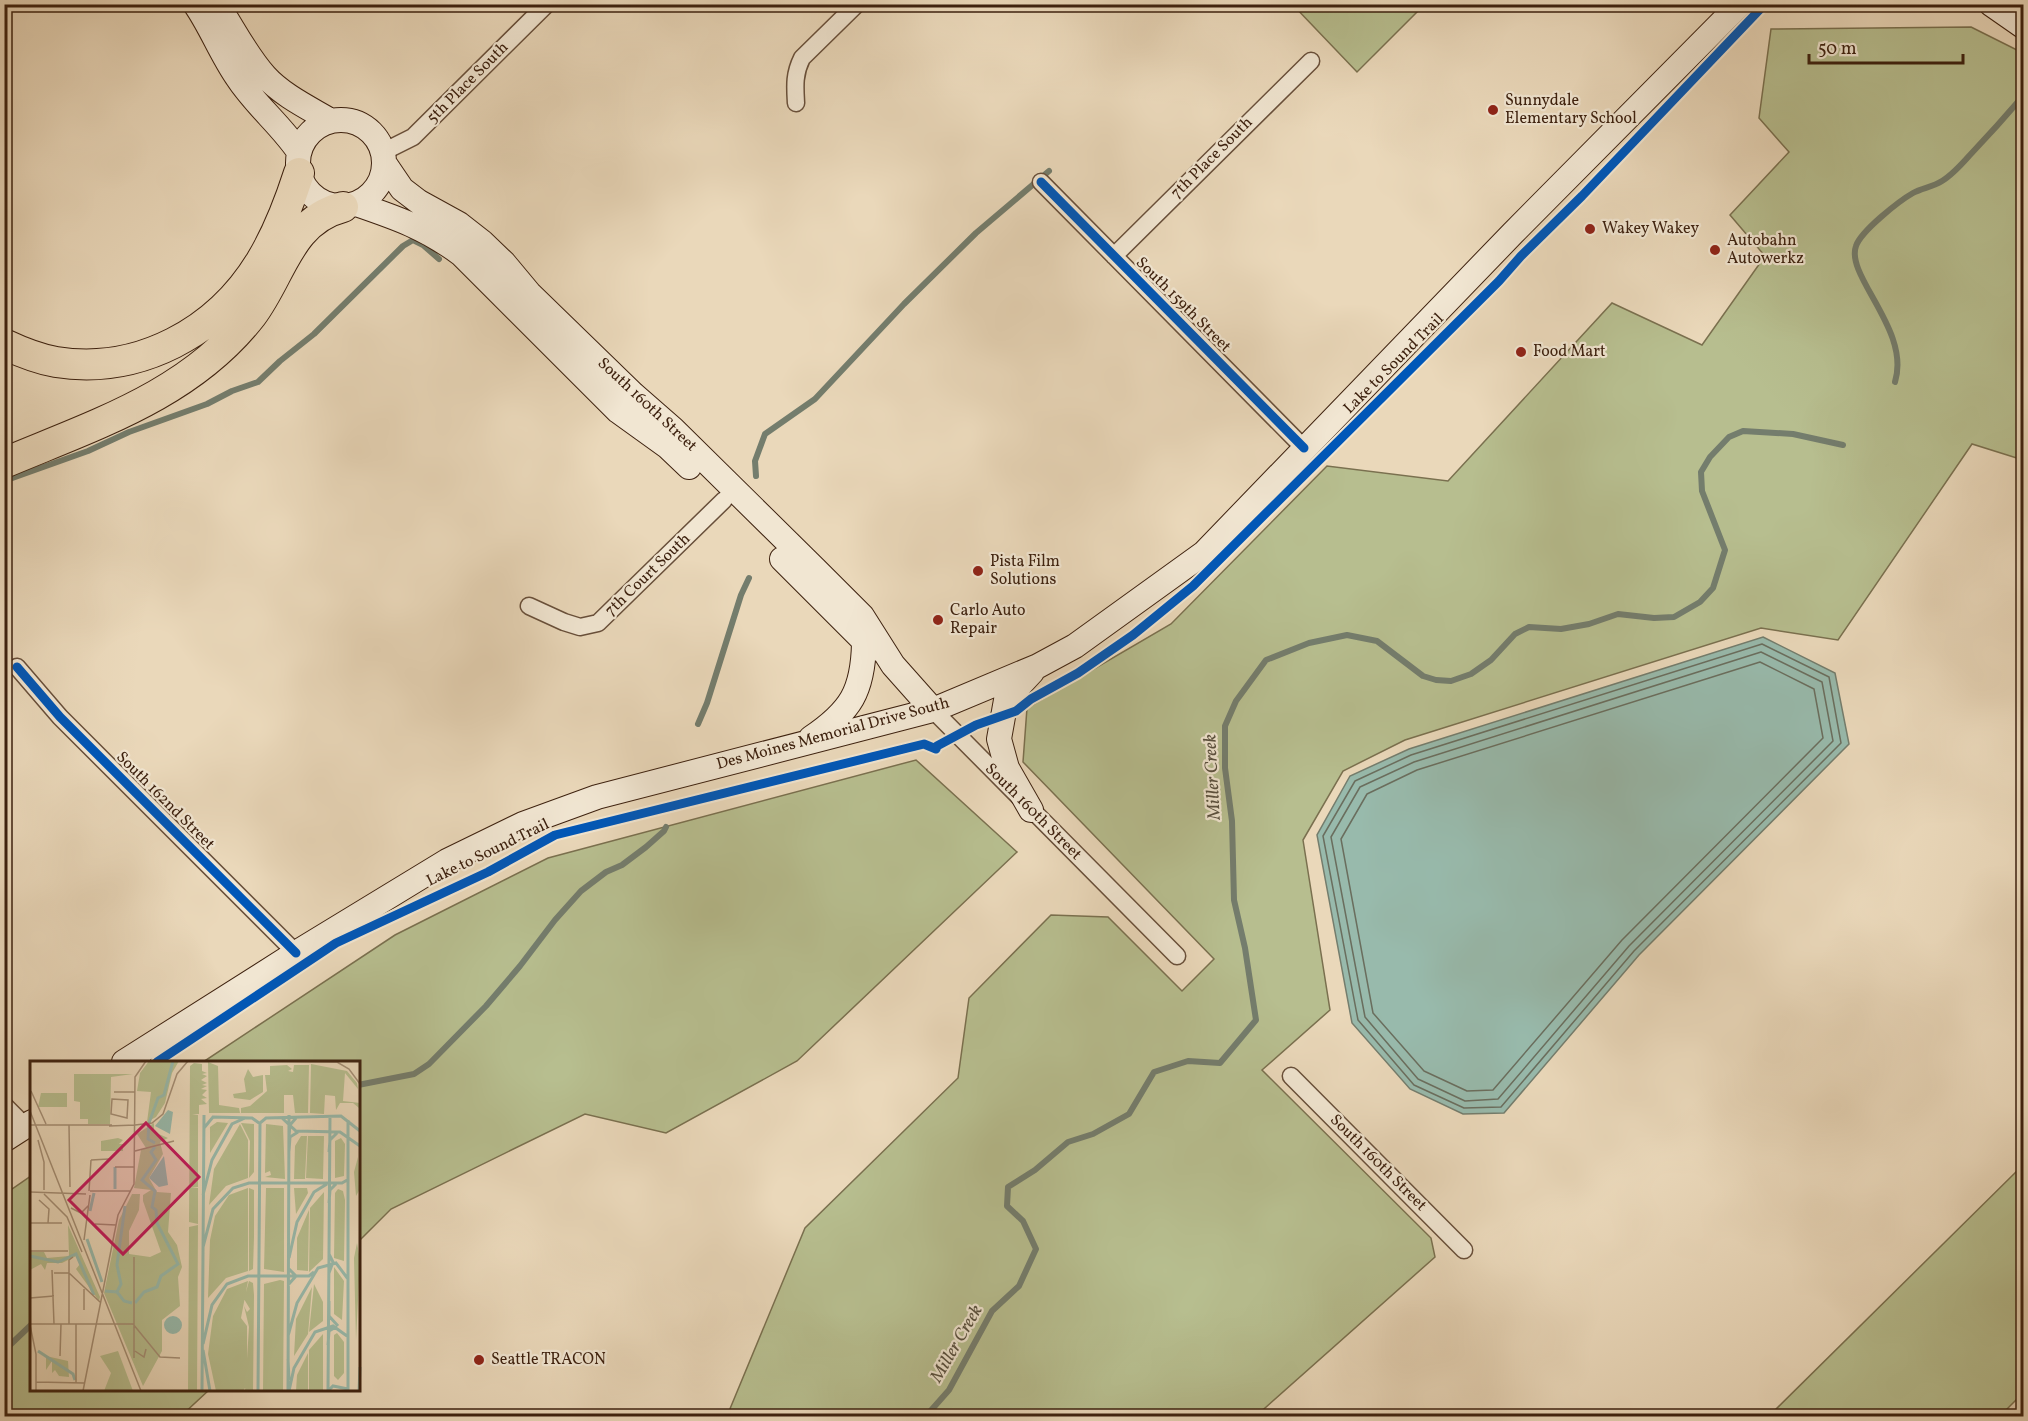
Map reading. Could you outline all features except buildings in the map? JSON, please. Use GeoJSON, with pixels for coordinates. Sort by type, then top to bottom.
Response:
{"type":"FeatureCollection","features":[{"type":"Feature","properties":{"kind":"highway"},"geometry":{"type":"LineString","coordinates":[[4,344],[26,354],[55,362],[102,364],[125,361],[149,354],[171,346],[195,332],[233,298],[261,261],[285,215],[299,163]]}},
{"type":"Feature","properties":{"kind":"highway"},"geometry":{"type":"LineString","coordinates":[[4,464],[145,403],[202,366],[254,312],[294,242],[305,228],[328,211],[349,205]]}},
{"type":"Feature","properties":{"kind":"main road"},"geometry":{"type":"LineString","coordinates":[[195,4],[236,77],[291,140],[305,187],[315,198],[328,204],[349,205],[367,198],[376,189],[382,177],[384,158],[378,140],[363,126],[344,120],[331,121],[310,132],[303,142],[299,163]]}},
{"type":"Feature","properties":{"kind":"main road"},"geometry":{"type":"LineString","coordinates":[[218,4],[265,76],[284,92],[331,121]]}},
{"type":"Feature","properties":{"kind":"main road","name":"Des Moines Memorial Drive South"},"geometry":{"type":"LineString","coordinates":[[126,1061],[447,861],[523,824],[597,797],[933,710],[1038,666],[1075,646],[1204,553],[1513,233],[1740,4]]}},
{"type":"Feature","properties":{"kind":"main road"},"geometry":{"type":"LineString","coordinates":[[1991,4],[2024,27]]}},
{"type":"Feature","properties":{"kind":"main road","name":"South 160th Street"},"geometry":{"type":"LineString","coordinates":[[384,158],[402,189],[419,202],[459,224],[482,242],[504,263],[529,293],[633,394],[673,429],[861,616],[893,665],[933,710]]}},
{"type":"Feature","properties":{"kind":"main road","name":"South 160th Street"},"geometry":{"type":"LineString","coordinates":[[349,205],[417,226],[437,236],[461,254],[618,411],[668,447],[724,500],[864,643],[893,665]]}},
{"type":"Feature","properties":{"kind":"main road"},"geometry":{"type":"LineString","coordinates":[[802,744],[843,712],[855,696],[862,675],[864,643]]}},
{"type":"Feature","properties":{"kind":"main road"},"geometry":{"type":"LineString","coordinates":[[1030,810],[1007,768],[999,739],[1006,700],[1038,666]]}},
{"type":"Feature","properties":{"kind":"main road"},"geometry":{"type":"LineString","coordinates":[[4,1140],[28,1124]]}},
{"type":"Feature","properties":{"kind":"street","name":"5th Place South"},"geometry":{"type":"LineString","coordinates":[[384,158],[413,137],[547,4]]}},
{"type":"Feature","properties":{"kind":"street"},"geometry":{"type":"LineString","coordinates":[[796,103],[794,82],[802,58],[857,4]]}},
{"type":"Feature","properties":{"kind":"street","name":"7th Place South"},"geometry":{"type":"LineString","coordinates":[[1114,256],[1311,61]]}},
{"type":"Feature","properties":{"kind":"street","name":"South 159th Street"},"geometry":{"type":"LineString","coordinates":[[1041,182],[1304,448]]}},
{"type":"Feature","properties":{"kind":"street","name":"7th Court South"},"geometry":{"type":"LineString","coordinates":[[529,606],[580,627],[598,623],[724,500]]}},
{"type":"Feature","properties":{"kind":"street","name":"South 162nd Street"},"geometry":{"type":"LineString","coordinates":[[17,667],[60,717],[296,953]]}},
{"type":"Feature","properties":{"kind":"street","name":"South 160th Street"},"geometry":{"type":"LineString","coordinates":[[933,710],[1177,956]]}},
{"type":"Feature","properties":{"kind":"street","name":"South 160th Street"},"geometry":{"type":"LineString","coordinates":[[1291,1076],[1464,1250]]}},
{"type":"Feature","properties":{"kind":"street"},"geometry":{"type":"LineString","coordinates":[[4,1105],[28,1124]]}},
{"type":"Feature","properties":{"kind":"green space"},"geometry":{"type":"Polygon","coordinates":[[[1293,5],[1424,5],[1357,72],[1293,5]]]}},
{"type":"Feature","properties":{"kind":"green space"},"geometry":{"type":"Polygon","coordinates":[[[1971,27],[2023,53],[2023,460],[1972,444],[1838,640],[1761,628],[1405,740],[1343,771],[1303,840],[1330,1010],[1262,1070],[1431,1238],[1435,1257],[1256,1416],[727,1416],[805,1228],[958,1078],[969,998],[1051,915],[1108,917],[1182,991],[1214,959],[1023,762],[1027,708],[1171,624],[1327,466],[1448,481],[1612,303],[1702,345],[1765,256],[1730,215],[1789,152],[1759,118],[1771,29],[1971,27]]]}},
{"type":"Feature","properties":{"kind":"green space"},"geometry":{"type":"Polygon","coordinates":[[[916,760],[1017,852],[797,1061],[666,1133],[585,1114],[391,1209],[360,1240],[360,1061],[205,1061],[395,935],[548,858],[916,760]]]}},
{"type":"Feature","properties":{"kind":"green space"},"geometry":{"type":"Polygon","coordinates":[[[2023,1165],[2023,1393],[2000,1416],[1769,1416],[2023,1165]]]}},
{"type":"Feature","properties":{"kind":"green space"},"geometry":{"type":"Polygon","coordinates":[[[30,1177],[30,1391],[208,1391],[181,1416],[5,1416],[5,1194],[30,1177]]]}},
{"type":"Feature","properties":{"kind":"water"},"geometry":{"type":"Polygon","coordinates":[[[1763,637],[1835,673],[1849,744],[1639,955],[1504,1113],[1463,1114],[1410,1089],[1352,1023],[1317,835],[1350,776],[1409,749],[1763,637]]]}},
{"type":"Feature","properties":{"kind":"waterway","name":"Miller Creek"},"geometry":{"type":"LineString","coordinates":[[1895,382],[1897,362],[1894,343],[1887,324],[1860,273],[1855,258],[1856,246],[1865,233],[1899,203],[1916,191],[1939,183],[1953,173],[2024,95]]}},
{"type":"Feature","properties":{"kind":"waterway"},"geometry":{"type":"LineString","coordinates":[[756,476],[755,461],[765,434],[815,399],[904,304],[976,233],[1049,171]]}},
{"type":"Feature","properties":{"kind":"waterway"},"geometry":{"type":"LineString","coordinates":[[4,481],[88,451],[129,432],[207,404],[232,391],[258,382],[314,334],[403,246],[413,240],[423,245],[439,259]]}},
{"type":"Feature","properties":{"kind":"waterway","name":"Miller Creek"},"geometry":{"type":"LineString","coordinates":[[926,1416],[949,1390],[992,1311],[1019,1286],[1036,1249],[1023,1221],[1007,1206],[1008,1187],[1035,1170],[1068,1142],[1093,1134],[1129,1114],[1154,1072],[1188,1061],[1220,1063],[1256,1020],[1245,948],[1234,900],[1232,821],[1225,768],[1225,726],[1236,701],[1266,660],[1309,643],[1347,635],[1377,641],[1423,676],[1451,681],[1471,674],[1491,660],[1515,634],[1529,627],[1561,629],[1589,624],[1618,614],[1654,618],[1674,617],[1700,602],[1713,588],[1725,550],[1702,491],[1701,472],[1710,457],[1729,437],[1743,431],[1793,434],[1843,445]]}},
{"type":"Feature","properties":{"kind":"waterway"},"geometry":{"type":"LineString","coordinates":[[698,724],[707,703],[741,595],[749,578]]}},
{"type":"Feature","properties":{"kind":"waterway"},"geometry":{"type":"LineString","coordinates":[[360,1085],[414,1074],[429,1064],[486,1006],[581,891],[646,847],[666,827]]}},
{"type":"Feature","properties":{"kind":"waterway"},"geometry":{"type":"LineString","coordinates":[[4,1353],[30,1326]]}},
{"type":"Feature","properties":{"kind":"cycle path","name":"Lake to Sound Trail"},"geometry":{"type":"LineString","coordinates":[[159,1061],[336,943],[488,872],[555,835],[924,744],[936,749],[937,746],[976,725],[1016,711],[1031,699],[1078,673],[1133,635],[1193,586],[1499,281],[1765,4]]}},
{"type":"Feature","properties":{"kind":"cycle path"},"geometry":{"type":"LineString","coordinates":[[1041,182],[1304,448]]}},
{"type":"Feature","properties":{"kind":"cycle path"},"geometry":{"type":"LineString","coordinates":[[17,667],[60,717],[296,953]]}},
{"type":"Feature","properties":{"kind":"place","name":"Sunnydale Elementary School"},"geometry":{"type":"Point","coordinates":[1493,110]}},
{"type":"Feature","properties":{"kind":"place","name":"Wakey Wakey"},"geometry":{"type":"Point","coordinates":[1590,229]}},
{"type":"Feature","properties":{"kind":"place","name":"Autobahn Autowerkz"},"geometry":{"type":"Point","coordinates":[1715,250]}},
{"type":"Feature","properties":{"kind":"place","name":"Food Mart"},"geometry":{"type":"Point","coordinates":[1521,352]}},
{"type":"Feature","properties":{"kind":"place","name":"Pista Film Solutions"},"geometry":{"type":"Point","coordinates":[978,571]}},
{"type":"Feature","properties":{"kind":"place","name":"Carlo Auto Repair"},"geometry":{"type":"Point","coordinates":[938,620]}},
{"type":"Feature","properties":{"kind":"place","name":"Seattle TRACON"},"geometry":{"type":"Point","coordinates":[479,1360]}}]}
